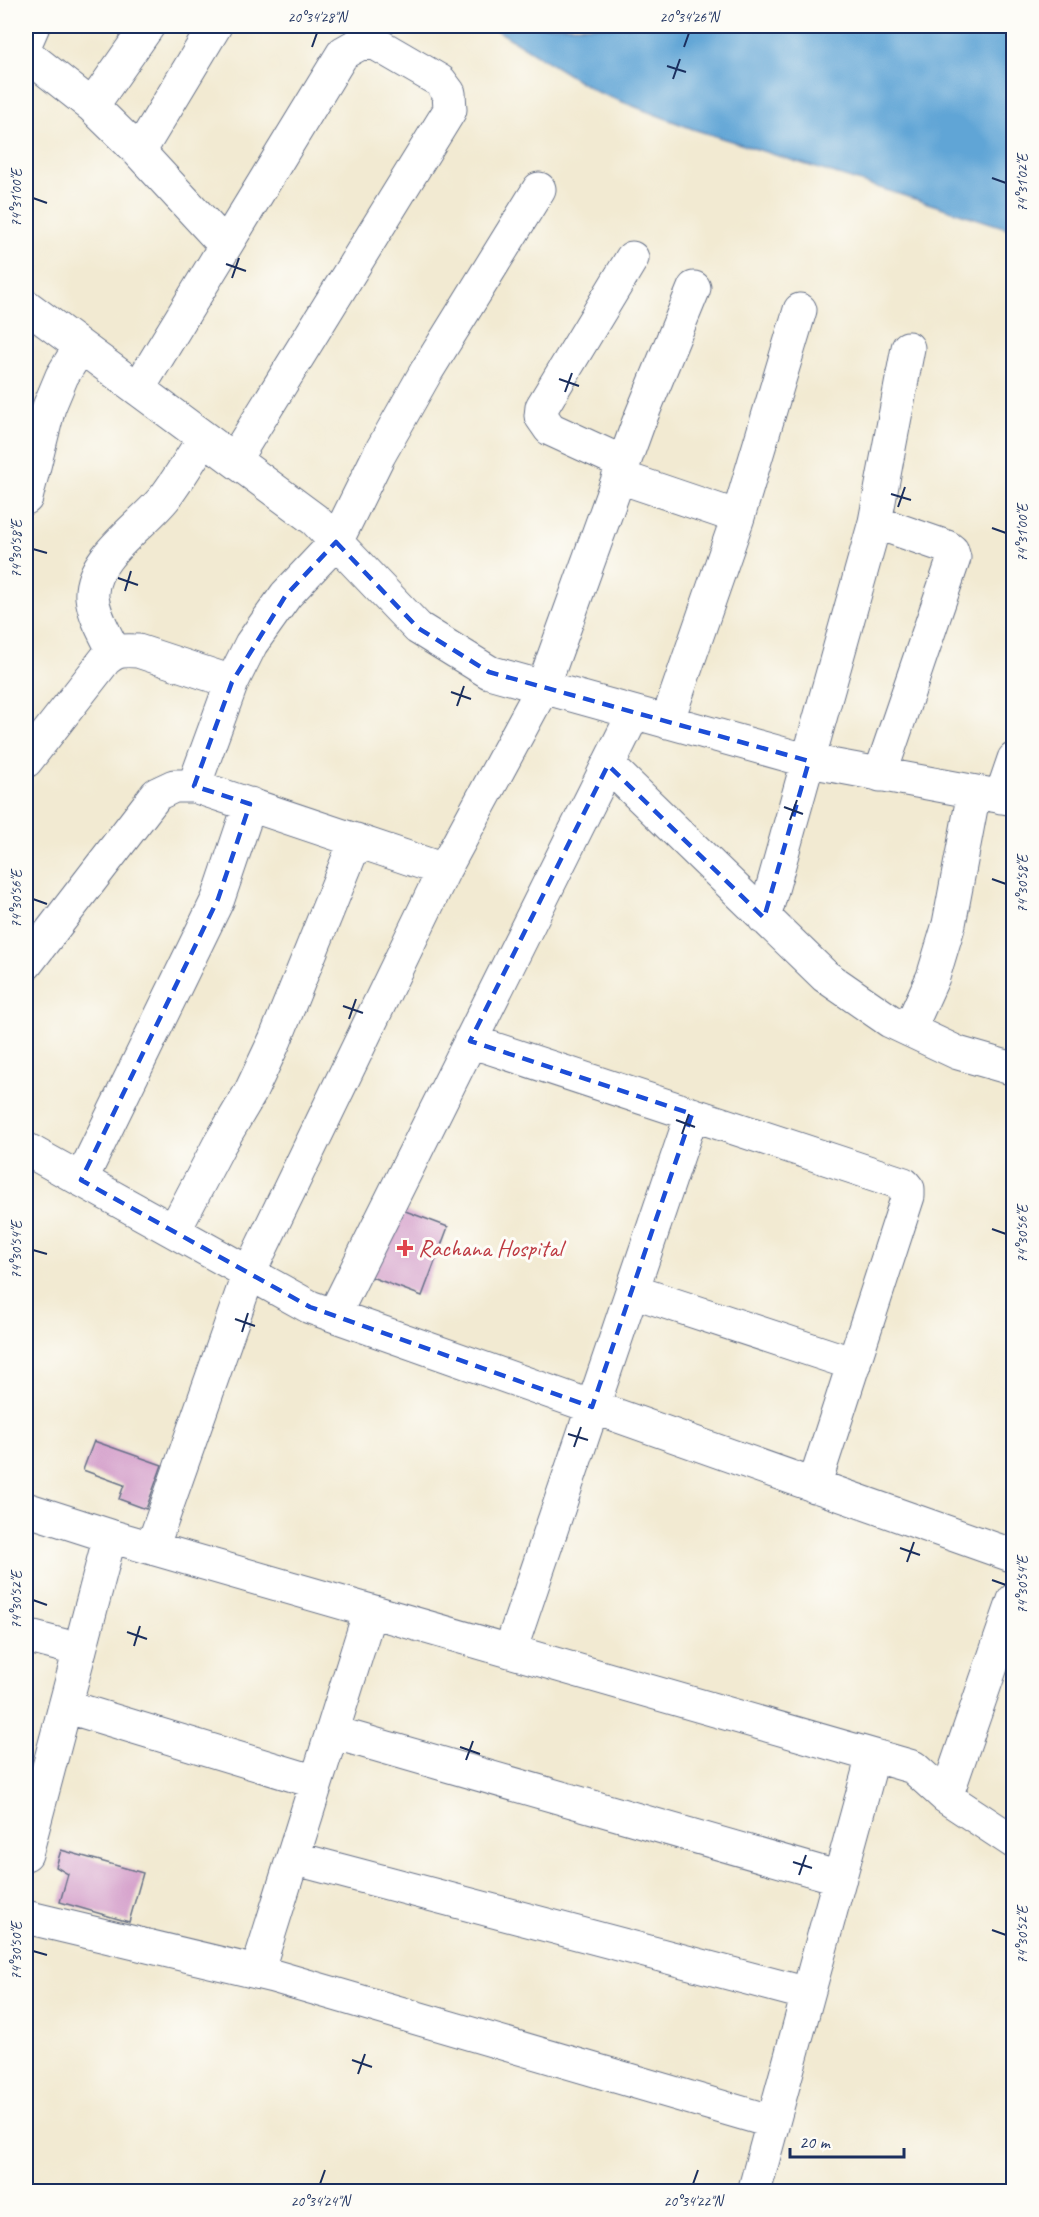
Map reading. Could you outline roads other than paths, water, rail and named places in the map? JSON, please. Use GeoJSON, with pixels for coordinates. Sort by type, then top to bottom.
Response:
{"type":"FeatureCollection","features":[{"type":"Feature","properties":{"kind":"street"},"geometry":{"type":"LineString","coordinates":[[26,42],[33,26]]}},
{"type":"Feature","properties":{"kind":"street"},"geometry":{"type":"LineString","coordinates":[[92,106],[148,26]]}},
{"type":"Feature","properties":{"kind":"street"},"geometry":{"type":"LineString","coordinates":[[140,152],[215,26]]}},
{"type":"Feature","properties":{"kind":"street"},"geometry":{"type":"LineString","coordinates":[[138,389],[343,53],[359,44],[373,42],[440,81],[449,93],[450,110],[234,460]]}},
{"type":"Feature","properties":{"kind":"street"},"geometry":{"type":"LineString","coordinates":[[26,54],[92,106],[140,152],[225,245]]}},
{"type":"Feature","properties":{"kind":"street"},"geometry":{"type":"LineString","coordinates":[[195,786],[232,682],[251,644],[286,595],[336,542],[379,455],[426,372],[540,189]]}},
{"type":"Feature","properties":{"kind":"street"},"geometry":{"type":"LineString","coordinates":[[632,258],[542,406],[541,416],[550,429],[622,470],[738,517]]}},
{"type":"Feature","properties":{"kind":"street"},"geometry":{"type":"LineString","coordinates":[[152,1548],[249,1273],[444,870],[543,687],[638,424],[694,288]]}},
{"type":"Feature","properties":{"kind":"street"},"geometry":{"type":"LineString","coordinates":[[26,306],[315,520],[418,628],[489,672],[809,761],[996,796]]}},
{"type":"Feature","properties":{"kind":"street"},"geometry":{"type":"LineString","coordinates":[[667,722],[738,517],[801,310]]}},
{"type":"Feature","properties":{"kind":"street"},"geometry":{"type":"LineString","coordinates":[[26,498],[49,407],[62,376],[80,347]]}},
{"type":"Feature","properties":{"kind":"street"},"geometry":{"type":"LineString","coordinates":[[764,918],[875,522],[908,348]]}},
{"type":"Feature","properties":{"kind":"street"},"geometry":{"type":"LineString","coordinates":[[114,652],[96,614],[92,595],[95,579],[103,562],[166,496],[204,438]]}},
{"type":"Feature","properties":{"kind":"street"},"geometry":{"type":"LineString","coordinates":[[875,522],[947,547],[952,551],[954,558],[880,774]]}},
{"type":"Feature","properties":{"kind":"street"},"geometry":{"type":"LineString","coordinates":[[26,761],[105,660],[114,652],[138,651],[232,682]]}},
{"type":"Feature","properties":{"kind":"street"},"geometry":{"type":"LineString","coordinates":[[334,1315],[634,712]]}},
{"type":"Feature","properties":{"kind":"street"},"geometry":{"type":"LineString","coordinates":[[909,1030],[933,977],[949,924],[996,796],[1014,759]]}},
{"type":"Feature","properties":{"kind":"street"},"geometry":{"type":"LineString","coordinates":[[608,765],[825,976],[890,1021],[958,1053],[1014,1069]]}},
{"type":"Feature","properties":{"kind":"street"},"geometry":{"type":"LineString","coordinates":[[26,964],[157,794],[174,786],[195,786],[444,870]]}},
{"type":"Feature","properties":{"kind":"street"},"geometry":{"type":"LineString","coordinates":[[81,1180],[218,899],[250,804]]}},
{"type":"Feature","properties":{"kind":"street"},"geometry":{"type":"LineString","coordinates":[[174,1231],[219,1145],[250,1093],[275,1040],[356,840]]}},
{"type":"Feature","properties":{"kind":"street"},"geometry":{"type":"LineString","coordinates":[[470,1041],[904,1184],[908,1189],[908,1196],[814,1486]]}},
{"type":"Feature","properties":{"kind":"street"},"geometry":{"type":"LineString","coordinates":[[510,1651],[692,1114]]}},
{"type":"Feature","properties":{"kind":"street"},"geometry":{"type":"LineString","coordinates":[[26,1149],[310,1307],[1014,1556]]}},
{"type":"Feature","properties":{"kind":"street"},"geometry":{"type":"LineString","coordinates":[[632,1291],[854,1364]]}},
{"type":"Feature","properties":{"kind":"street"},"geometry":{"type":"LineString","coordinates":[[26,1509],[110,1536],[912,1767],[946,1797],[1014,1842]]}},
{"type":"Feature","properties":{"kind":"street"},"geometry":{"type":"LineString","coordinates":[[26,1854],[110,1536]]}},
{"type":"Feature","properties":{"kind":"street"},"geometry":{"type":"LineString","coordinates":[[946,1797],[1014,1600]]}},
{"type":"Feature","properties":{"kind":"street"},"geometry":{"type":"LineString","coordinates":[[257,1971],[370,1611]]}},
{"type":"Feature","properties":{"kind":"street"},"geometry":{"type":"LineString","coordinates":[[26,1636],[80,1650]]}},
{"type":"Feature","properties":{"kind":"street"},"geometry":{"type":"LineString","coordinates":[[65,1706],[316,1782]]}},
{"type":"Feature","properties":{"kind":"street"},"geometry":{"type":"LineString","coordinates":[[332,1732],[840,1878]]}},
{"type":"Feature","properties":{"kind":"street"},"geometry":{"type":"LineString","coordinates":[[754,2192],[873,1756]]}},
{"type":"Feature","properties":{"kind":"street"},"geometry":{"type":"LineString","coordinates":[[293,1858],[808,1994]]}},
{"type":"Feature","properties":{"kind":"street"},"geometry":{"type":"LineString","coordinates":[[26,1917],[257,1971],[773,2122]]}},
{"type":"Feature","properties":{"kind":"water"},"geometry":{"type":"Polygon","coordinates":[[[490,26],[1013,26],[1013,230],[693,129],[597,92],[490,26]]]}},
{"type":"Feature","properties":{"kind":"place","name":"Rachana Hospital"},"geometry":{"type":"Point","coordinates":[405,1248]}}]}
